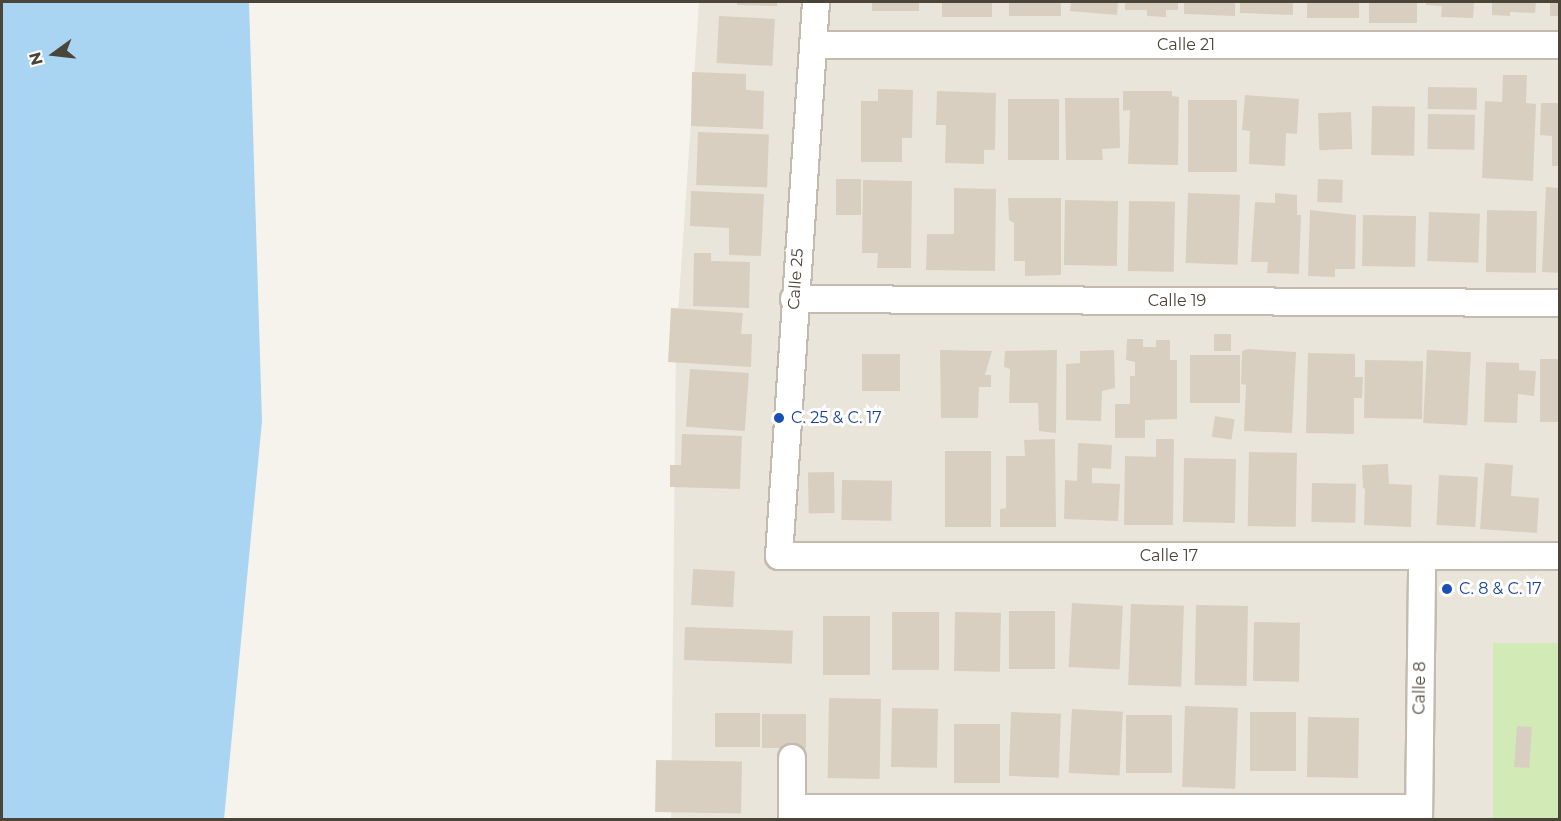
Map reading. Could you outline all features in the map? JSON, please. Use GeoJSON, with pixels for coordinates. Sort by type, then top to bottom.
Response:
{"type":"FeatureCollection","features":[{"type":"Feature","properties":{"kind":"street","name":"Calle 25"},"geometry":{"type":"LineString","coordinates":[[779,556],[794,300],[816,2]]}},
{"type":"Feature","properties":{"kind":"street","name":"Calle 21"},"geometry":{"type":"LineString","coordinates":[[813,45],[1560,45]]}},
{"type":"Feature","properties":{"kind":"street","name":"Calle 19"},"geometry":{"type":"LineString","coordinates":[[794,300],[1560,303]]}},
{"type":"Feature","properties":{"kind":"street","name":"Calle 17"},"geometry":{"type":"LineString","coordinates":[[779,556],[1560,556]]}},
{"type":"Feature","properties":{"kind":"street","name":"Calle 8"},"geometry":{"type":"LineString","coordinates":[[1419,814],[1422,556]]}},
{"type":"Feature","properties":{"kind":"street"},"geometry":{"type":"LineString","coordinates":[[792,758],[792,814],[1419,814]]}},
{"type":"Feature","properties":{"kind":"shaded area"},"geometry":{"type":"Polygon","coordinates":[[[699,2],[1559,2],[1559,819],[671,820],[676,343],[699,2]]]}},
{"type":"Feature","properties":{"kind":"green space"},"geometry":{"type":"Polygon","coordinates":[[[1493,643],[1559,643],[1559,820],[1493,820],[1493,643]]]}},
{"type":"Feature","properties":{"kind":"water"},"geometry":{"type":"Polygon","coordinates":[[[2,2],[249,2],[262,421],[224,819],[2,819],[2,2]]]}},
{"type":"Feature","properties":{"kind":"building"},"geometry":{"type":"Polygon","coordinates":[[[737,2],[777,2],[777,6],[737,5],[737,2]]]}},
{"type":"Feature","properties":{"kind":"building"},"geometry":{"type":"Polygon","coordinates":[[[872,2],[919,2],[919,11],[872,11],[872,2]]]}},
{"type":"Feature","properties":{"kind":"building"},"geometry":{"type":"Polygon","coordinates":[[[942,2],[992,2],[992,17],[942,17],[942,2]]]}},
{"type":"Feature","properties":{"kind":"building"},"geometry":{"type":"Polygon","coordinates":[[[1009,2],[1061,2],[1061,16],[1009,16],[1009,2]]]}},
{"type":"Feature","properties":{"kind":"building"},"geometry":{"type":"Polygon","coordinates":[[[1071,2],[1118,2],[1117,15],[1070,11],[1071,2]]]}},
{"type":"Feature","properties":{"kind":"building"},"geometry":{"type":"Polygon","coordinates":[[[1125,2],[1178,2],[1178,10],[1166,10],[1166,17],[1147,16],[1147,10],[1125,10],[1125,2]]]}},
{"type":"Feature","properties":{"kind":"building"},"geometry":{"type":"Polygon","coordinates":[[[1184,2],[1235,2],[1235,16],[1184,14],[1184,2]]]}},
{"type":"Feature","properties":{"kind":"building"},"geometry":{"type":"Polygon","coordinates":[[[1240,2],[1293,2],[1293,15],[1240,13],[1240,2]]]}},
{"type":"Feature","properties":{"kind":"building"},"geometry":{"type":"Polygon","coordinates":[[[1307,2],[1359,2],[1359,18],[1307,18],[1307,2]]]}},
{"type":"Feature","properties":{"kind":"building"},"geometry":{"type":"Polygon","coordinates":[[[1369,2],[1417,2],[1417,23],[1369,23],[1369,2]]]}},
{"type":"Feature","properties":{"kind":"building"},"geometry":{"type":"Polygon","coordinates":[[[1426,2],[1474,2],[1473,18],[1441,17],[1442,6],[1426,5],[1426,2]]]}},
{"type":"Feature","properties":{"kind":"building"},"geometry":{"type":"Polygon","coordinates":[[[1492,2],[1536,2],[1535,13],[1510,12],[1510,16],[1492,15],[1492,2]]]}},
{"type":"Feature","properties":{"kind":"building"},"geometry":{"type":"Polygon","coordinates":[[[1550,2],[1560,2],[1560,16],[1550,16],[1550,2]]]}},
{"type":"Feature","properties":{"kind":"building"},"geometry":{"type":"Polygon","coordinates":[[[719,16],[775,19],[772,66],[717,63],[719,16]]]}},
{"type":"Feature","properties":{"kind":"building"},"geometry":{"type":"Polygon","coordinates":[[[692,72],[746,74],[746,90],[764,91],[763,129],[691,126],[692,72]]]}},
{"type":"Feature","properties":{"kind":"building"},"geometry":{"type":"Polygon","coordinates":[[[1503,75],[1527,75],[1526,103],[1536,104],[1533,181],[1482,178],[1485,101],[1502,102],[1503,75]]]}},
{"type":"Feature","properties":{"kind":"building"},"geometry":{"type":"Polygon","coordinates":[[[1428,87],[1477,88],[1477,110],[1428,109],[1428,87]]]}},
{"type":"Feature","properties":{"kind":"building"},"geometry":{"type":"Polygon","coordinates":[[[878,89],[913,90],[912,138],[902,138],[902,162],[861,162],[861,101],[878,101],[878,89]]]}},
{"type":"Feature","properties":{"kind":"building"},"geometry":{"type":"Polygon","coordinates":[[[937,91],[996,93],[995,150],[984,150],[984,164],[945,163],[946,125],[936,125],[937,91]]]}},
{"type":"Feature","properties":{"kind":"building"},"geometry":{"type":"Polygon","coordinates":[[[1123,91],[1172,91],[1172,96],[1179,97],[1178,165],[1128,164],[1130,110],[1123,111],[1123,91]]]}},
{"type":"Feature","properties":{"kind":"building"},"geometry":{"type":"Polygon","coordinates":[[[1245,95],[1299,99],[1297,134],[1286,133],[1285,166],[1249,164],[1250,131],[1242,130],[1245,95]]]}},
{"type":"Feature","properties":{"kind":"building"},"geometry":{"type":"Polygon","coordinates":[[[1065,98],[1119,98],[1120,148],[1102,149],[1103,160],[1066,160],[1065,98]]]}},
{"type":"Feature","properties":{"kind":"building"},"geometry":{"type":"Polygon","coordinates":[[[1008,99],[1059,99],[1059,160],[1008,160],[1008,99]]]}},
{"type":"Feature","properties":{"kind":"building"},"geometry":{"type":"Polygon","coordinates":[[[1188,100],[1237,100],[1237,172],[1188,172],[1188,100]]]}},
{"type":"Feature","properties":{"kind":"building"},"geometry":{"type":"Polygon","coordinates":[[[1541,103],[1560,103],[1560,166],[1552,166],[1552,136],[1540,135],[1541,103]]]}},
{"type":"Feature","properties":{"kind":"building"},"geometry":{"type":"Polygon","coordinates":[[[1372,106],[1415,107],[1414,156],[1371,155],[1372,106]]]}},
{"type":"Feature","properties":{"kind":"building"},"geometry":{"type":"Polygon","coordinates":[[[1351,112],[1352,149],[1319,150],[1318,113],[1351,112]]]}},
{"type":"Feature","properties":{"kind":"building"},"geometry":{"type":"Polygon","coordinates":[[[1428,114],[1475,115],[1474,150],[1427,149],[1428,114]]]}},
{"type":"Feature","properties":{"kind":"building"},"geometry":{"type":"Polygon","coordinates":[[[698,132],[769,134],[767,187],[696,185],[698,132]]]}},
{"type":"Feature","properties":{"kind":"building"},"geometry":{"type":"Polygon","coordinates":[[[836,179],[861,179],[861,215],[836,215],[836,179]]]}},
{"type":"Feature","properties":{"kind":"building"},"geometry":{"type":"Polygon","coordinates":[[[1318,179],[1343,180],[1342,203],[1317,202],[1318,179]]]}},
{"type":"Feature","properties":{"kind":"building"},"geometry":{"type":"Polygon","coordinates":[[[863,180],[912,181],[911,268],[877,268],[878,253],[862,253],[863,180]]]}},
{"type":"Feature","properties":{"kind":"building"},"geometry":{"type":"Polygon","coordinates":[[[1546,187],[1560,188],[1560,273],[1542,272],[1546,187]]]}},
{"type":"Feature","properties":{"kind":"building"},"geometry":{"type":"Polygon","coordinates":[[[954,188],[996,189],[995,271],[926,270],[927,234],[954,234],[954,188]]]}},
{"type":"Feature","properties":{"kind":"building"},"geometry":{"type":"Polygon","coordinates":[[[691,191],[764,194],[761,256],[729,255],[729,228],[690,226],[691,191]]]}},
{"type":"Feature","properties":{"kind":"building"},"geometry":{"type":"Polygon","coordinates":[[[1188,193],[1240,195],[1238,265],[1186,263],[1188,193]]]}},
{"type":"Feature","properties":{"kind":"building"},"geometry":{"type":"Polygon","coordinates":[[[1275,193],[1297,195],[1297,215],[1301,215],[1299,274],[1267,273],[1268,262],[1251,262],[1255,202],[1275,203],[1275,193]]]}},
{"type":"Feature","properties":{"kind":"building"},"geometry":{"type":"Polygon","coordinates":[[[1008,198],[1061,198],[1061,275],[1025,276],[1025,261],[1014,261],[1014,223],[1009,220],[1008,198]]]}},
{"type":"Feature","properties":{"kind":"building"},"geometry":{"type":"Polygon","coordinates":[[[1065,200],[1118,201],[1117,266],[1064,265],[1065,200]]]}},
{"type":"Feature","properties":{"kind":"building"},"geometry":{"type":"Polygon","coordinates":[[[1129,201],[1175,202],[1174,272],[1128,271],[1129,201]]]}},
{"type":"Feature","properties":{"kind":"building"},"geometry":{"type":"Polygon","coordinates":[[[1310,210],[1356,215],[1355,269],[1335,269],[1335,277],[1308,276],[1310,210]]]}},
{"type":"Feature","properties":{"kind":"building"},"geometry":{"type":"Polygon","coordinates":[[[1487,210],[1537,211],[1536,273],[1486,272],[1487,210]]]}},
{"type":"Feature","properties":{"kind":"building"},"geometry":{"type":"Polygon","coordinates":[[[1429,212],[1480,214],[1478,263],[1427,261],[1429,212]]]}},
{"type":"Feature","properties":{"kind":"building"},"geometry":{"type":"Polygon","coordinates":[[[1363,215],[1416,216],[1415,267],[1362,266],[1363,215]]]}},
{"type":"Feature","properties":{"kind":"building"},"geometry":{"type":"Polygon","coordinates":[[[694,253],[711,253],[711,261],[750,262],[749,308],[693,306],[694,253]]]}},
{"type":"Feature","properties":{"kind":"building"},"geometry":{"type":"Polygon","coordinates":[[[671,308],[743,313],[741,334],[752,334],[751,367],[668,362],[671,308]]]}},
{"type":"Feature","properties":{"kind":"building"},"geometry":{"type":"Polygon","coordinates":[[[1214,334],[1231,334],[1231,351],[1214,351],[1214,334]]]}},
{"type":"Feature","properties":{"kind":"building"},"geometry":{"type":"Polygon","coordinates":[[[1127,339],[1143,339],[1143,347],[1156,347],[1156,340],[1170,340],[1170,360],[1177,360],[1177,419],[1145,420],[1145,438],[1115,438],[1115,404],[1130,404],[1130,376],[1135,376],[1135,362],[1126,360],[1127,339]]]}},
{"type":"Feature","properties":{"kind":"building"},"geometry":{"type":"Polygon","coordinates":[[[1248,349],[1296,352],[1292,433],[1244,431],[1246,385],[1241,384],[1242,351],[1248,349]]]}},
{"type":"Feature","properties":{"kind":"building"},"geometry":{"type":"Polygon","coordinates":[[[940,350],[992,351],[985,375],[991,375],[991,387],[979,387],[978,418],[941,418],[940,350]]]}},
{"type":"Feature","properties":{"kind":"building"},"geometry":{"type":"Polygon","coordinates":[[[1057,350],[1056,433],[1039,431],[1038,403],[1009,403],[1010,369],[1004,367],[1005,351],[1057,350]]]}},
{"type":"Feature","properties":{"kind":"building"},"geometry":{"type":"Polygon","coordinates":[[[1114,350],[1115,388],[1102,391],[1101,421],[1066,420],[1066,364],[1080,363],[1080,351],[1114,350]]]}},
{"type":"Feature","properties":{"kind":"building"},"geometry":{"type":"Polygon","coordinates":[[[1427,350],[1471,352],[1467,425],[1423,423],[1427,350]]]}},
{"type":"Feature","properties":{"kind":"building"},"geometry":{"type":"Polygon","coordinates":[[[1308,353],[1355,354],[1355,377],[1363,377],[1362,398],[1354,398],[1354,434],[1306,433],[1308,353]]]}},
{"type":"Feature","properties":{"kind":"building"},"geometry":{"type":"Polygon","coordinates":[[[862,354],[900,354],[900,391],[862,391],[862,354]]]}},
{"type":"Feature","properties":{"kind":"building"},"geometry":{"type":"Polygon","coordinates":[[[1190,355],[1240,355],[1240,403],[1190,403],[1190,355]]]}},
{"type":"Feature","properties":{"kind":"building"},"geometry":{"type":"Polygon","coordinates":[[[1540,359],[1560,359],[1560,422],[1540,422],[1540,359]]]}},
{"type":"Feature","properties":{"kind":"building"},"geometry":{"type":"Polygon","coordinates":[[[1365,360],[1423,361],[1422,419],[1364,418],[1365,360]]]}},
{"type":"Feature","properties":{"kind":"building"},"geometry":{"type":"Polygon","coordinates":[[[1486,362],[1519,363],[1519,370],[1536,371],[1534,396],[1518,394],[1517,423],[1484,422],[1486,362]]]}},
{"type":"Feature","properties":{"kind":"building"},"geometry":{"type":"Polygon","coordinates":[[[690,369],[749,373],[745,431],[686,427],[690,369]]]}},
{"type":"Feature","properties":{"kind":"building"},"geometry":{"type":"Polygon","coordinates":[[[1215,416],[1235,419],[1231,440],[1212,437],[1215,416]]]}},
{"type":"Feature","properties":{"kind":"building"},"geometry":{"type":"Polygon","coordinates":[[[682,434],[742,436],[740,489],[670,487],[670,465],[681,465],[682,434]]]}},
{"type":"Feature","properties":{"kind":"building"},"geometry":{"type":"Polygon","coordinates":[[[1055,439],[1056,527],[1000,527],[1000,509],[1006,508],[1006,456],[1025,456],[1024,440],[1055,439]]]}},
{"type":"Feature","properties":{"kind":"building"},"geometry":{"type":"Polygon","coordinates":[[[1156,439],[1174,439],[1173,525],[1124,525],[1125,456],[1156,457],[1156,439]]]}},
{"type":"Feature","properties":{"kind":"building"},"geometry":{"type":"Polygon","coordinates":[[[1078,443],[1112,445],[1111,469],[1092,468],[1092,483],[1120,484],[1118,521],[1064,519],[1065,480],[1077,481],[1078,443]]]}},
{"type":"Feature","properties":{"kind":"building"},"geometry":{"type":"Polygon","coordinates":[[[945,451],[991,451],[991,527],[945,527],[945,451]]]}},
{"type":"Feature","properties":{"kind":"building"},"geometry":{"type":"Polygon","coordinates":[[[1249,452],[1297,453],[1296,527],[1248,526],[1249,452]]]}},
{"type":"Feature","properties":{"kind":"building"},"geometry":{"type":"Polygon","coordinates":[[[1184,458],[1236,459],[1235,523],[1183,522],[1184,458]]]}},
{"type":"Feature","properties":{"kind":"building"},"geometry":{"type":"Polygon","coordinates":[[[1485,463],[1513,465],[1511,496],[1539,498],[1537,533],[1480,529],[1485,463]]]}},
{"type":"Feature","properties":{"kind":"building"},"geometry":{"type":"Polygon","coordinates":[[[1388,464],[1389,484],[1412,485],[1411,527],[1364,525],[1365,489],[1363,488],[1362,465],[1388,464]]]}},
{"type":"Feature","properties":{"kind":"building"},"geometry":{"type":"Polygon","coordinates":[[[808,472],[834,472],[835,513],[809,513],[808,472]]]}},
{"type":"Feature","properties":{"kind":"building"},"geometry":{"type":"Polygon","coordinates":[[[1439,475],[1478,477],[1475,527],[1436,525],[1439,475]]]}},
{"type":"Feature","properties":{"kind":"building"},"geometry":{"type":"Polygon","coordinates":[[[842,480],[892,481],[891,521],[841,520],[842,480]]]}},
{"type":"Feature","properties":{"kind":"building"},"geometry":{"type":"Polygon","coordinates":[[[1312,483],[1356,484],[1355,523],[1311,522],[1312,483]]]}},
{"type":"Feature","properties":{"kind":"building"},"geometry":{"type":"Polygon","coordinates":[[[693,569],[735,571],[733,607],[691,605],[693,569]]]}},
{"type":"Feature","properties":{"kind":"building"},"geometry":{"type":"Polygon","coordinates":[[[1072,603],[1123,606],[1120,670],[1069,667],[1072,603]]]}},
{"type":"Feature","properties":{"kind":"building"},"geometry":{"type":"Polygon","coordinates":[[[1131,604],[1184,606],[1181,687],[1128,685],[1131,604]]]}},
{"type":"Feature","properties":{"kind":"building"},"geometry":{"type":"Polygon","coordinates":[[[1196,605],[1248,606],[1247,686],[1195,685],[1196,605]]]}},
{"type":"Feature","properties":{"kind":"building"},"geometry":{"type":"Polygon","coordinates":[[[1009,611],[1055,611],[1055,669],[1009,669],[1009,611]]]}},
{"type":"Feature","properties":{"kind":"building"},"geometry":{"type":"Polygon","coordinates":[[[892,612],[939,612],[939,670],[892,670],[892,612]]]}},
{"type":"Feature","properties":{"kind":"building"},"geometry":{"type":"Polygon","coordinates":[[[955,612],[1001,613],[1000,672],[954,671],[955,612]]]}},
{"type":"Feature","properties":{"kind":"building"},"geometry":{"type":"Polygon","coordinates":[[[823,616],[870,616],[870,675],[823,675],[823,616]]]}},
{"type":"Feature","properties":{"kind":"building"},"geometry":{"type":"Polygon","coordinates":[[[1254,622],[1300,623],[1299,682],[1253,681],[1254,622]]]}},
{"type":"Feature","properties":{"kind":"building"},"geometry":{"type":"Polygon","coordinates":[[[685,627],[793,631],[792,664],[684,660],[685,627]]]}},
{"type":"Feature","properties":{"kind":"building"},"geometry":{"type":"Polygon","coordinates":[[[829,698],[881,699],[880,779],[828,778],[829,698]]]}},
{"type":"Feature","properties":{"kind":"building"},"geometry":{"type":"Polygon","coordinates":[[[1185,706],[1238,708],[1235,789],[1182,787],[1185,706]]]}},
{"type":"Feature","properties":{"kind":"building"},"geometry":{"type":"Polygon","coordinates":[[[892,708],[938,709],[937,768],[891,767],[892,708]]]}},
{"type":"Feature","properties":{"kind":"building"},"geometry":{"type":"Polygon","coordinates":[[[1072,709],[1123,712],[1120,776],[1069,773],[1072,709]]]}},
{"type":"Feature","properties":{"kind":"building"},"geometry":{"type":"Polygon","coordinates":[[[1011,712],[1061,714],[1059,778],[1009,776],[1011,712]]]}},
{"type":"Feature","properties":{"kind":"building"},"geometry":{"type":"Polygon","coordinates":[[[1250,712],[1296,712],[1296,771],[1250,771],[1250,712]]]}},
{"type":"Feature","properties":{"kind":"building"},"geometry":{"type":"Polygon","coordinates":[[[715,713],[760,713],[760,747],[715,747],[715,713]]]}},
{"type":"Feature","properties":{"kind":"building"},"geometry":{"type":"Polygon","coordinates":[[[762,714],[806,714],[806,748],[762,748],[762,714]]]}},
{"type":"Feature","properties":{"kind":"building"},"geometry":{"type":"Polygon","coordinates":[[[1126,715],[1172,715],[1172,773],[1126,773],[1126,715]]]}},
{"type":"Feature","properties":{"kind":"building"},"geometry":{"type":"Polygon","coordinates":[[[1308,717],[1359,718],[1358,778],[1307,777],[1308,717]]]}},
{"type":"Feature","properties":{"kind":"building"},"geometry":{"type":"Polygon","coordinates":[[[954,724],[1000,724],[1000,783],[954,783],[954,724]]]}},
{"type":"Feature","properties":{"kind":"building"},"geometry":{"type":"Polygon","coordinates":[[[1517,726],[1532,727],[1529,768],[1514,767],[1517,726]]]}},
{"type":"Feature","properties":{"kind":"building"},"geometry":{"type":"Polygon","coordinates":[[[656,760],[742,762],[741,813],[655,812],[656,760]]]}},
{"type":"Feature","properties":{"kind":"place","name":"C. 25 & C. 17"},"geometry":{"type":"Point","coordinates":[779,418]}},
{"type":"Feature","properties":{"kind":"place","name":"C. 8 & C. 17"},"geometry":{"type":"Point","coordinates":[1447,589]}}]}
